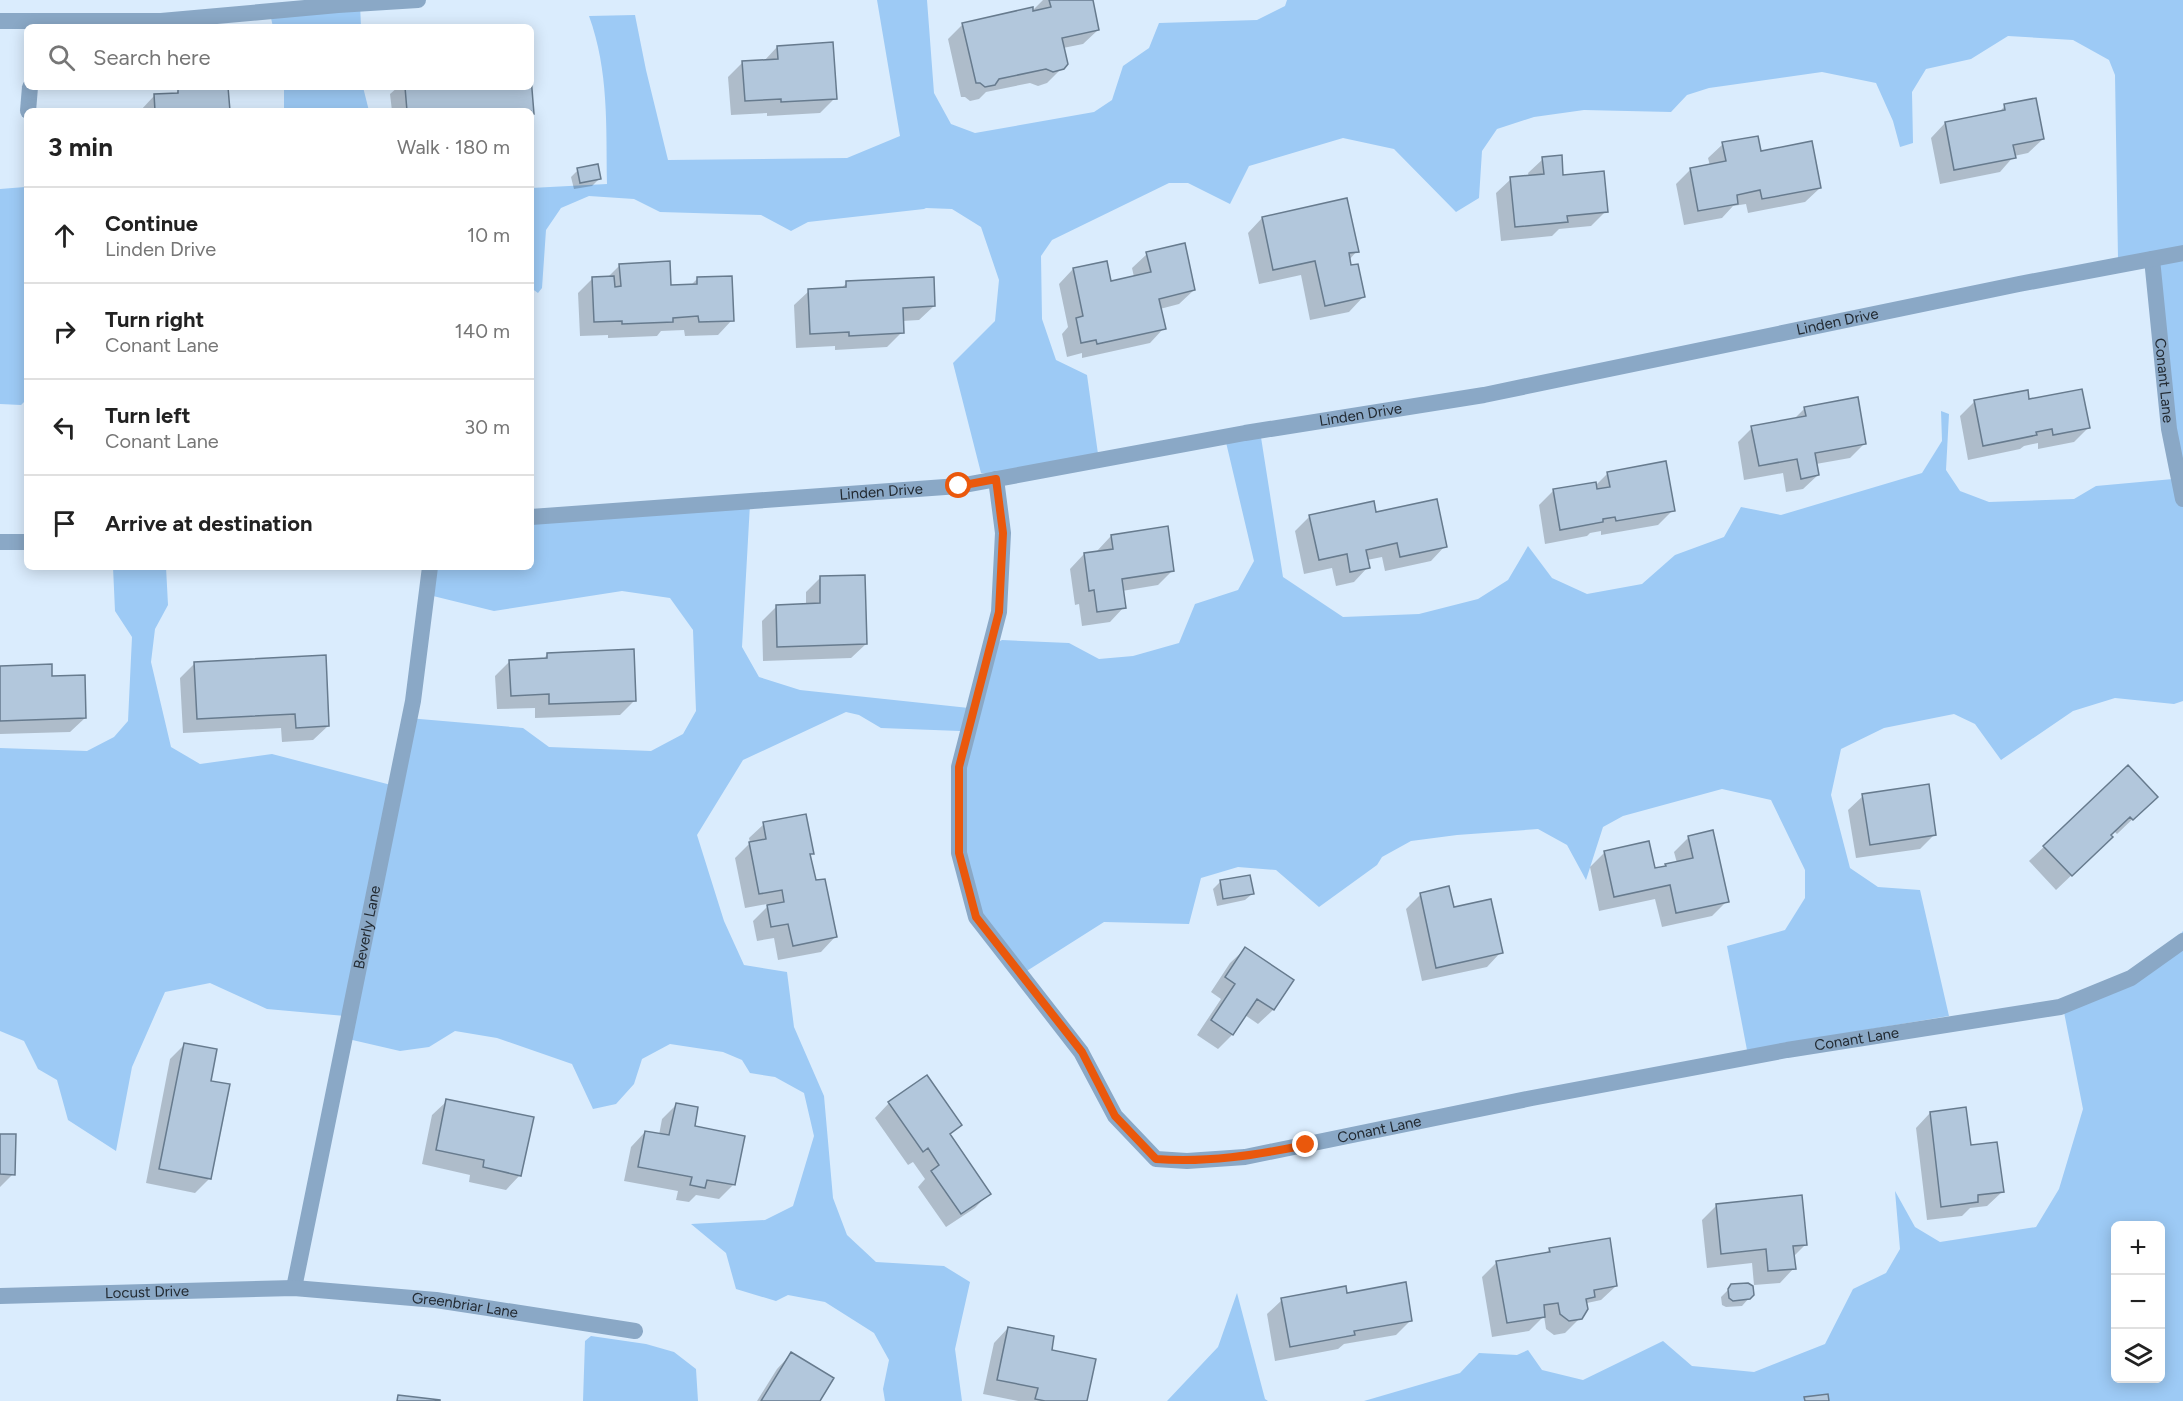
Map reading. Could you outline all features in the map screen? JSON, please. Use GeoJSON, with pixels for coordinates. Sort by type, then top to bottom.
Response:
{"type":"FeatureCollection","features":[{"type":"Feature","properties":{"kind":"street"},"geometry":{"type":"LineString","coordinates":[[0,21],[34,24],[161,21],[418,0]]}},
{"type":"Feature","properties":{"kind":"street"},"geometry":{"type":"LineString","coordinates":[[28,108],[30,90]]}},
{"type":"Feature","properties":{"kind":"street","name":"Linden Drive"},"geometry":{"type":"LineString","coordinates":[[534,518],[959,486],[1245,434],[1484,395],[2019,284],[2183,253]]}},
{"type":"Feature","properties":{"kind":"street","name":"Conant Lane"},"geometry":{"type":"LineString","coordinates":[[2152,259],[2169,429],[2183,499]]}},
{"type":"Feature","properties":{"kind":"street","name":"Conant Lane"},"geometry":{"type":"LineString","coordinates":[[996,479],[1003,533],[999,612],[959,767],[959,853],[976,917],[1082,1052],[1115,1116],[1156,1159],[1187,1161],[1245,1157],[1532,1098],[1787,1050],[2060,1007],[2131,978],[2183,941]]}},
{"type":"Feature","properties":{"kind":"street"},"geometry":{"type":"LineString","coordinates":[[0,542],[24,542]]}},
{"type":"Feature","properties":{"kind":"street","name":"Beverly Lane"},"geometry":{"type":"LineString","coordinates":[[294,1288],[413,701],[430,570]]}},
{"type":"Feature","properties":{"kind":"street","name":"Locust Drive"},"geometry":{"type":"LineString","coordinates":[[0,1296],[294,1288]]}},
{"type":"Feature","properties":{"kind":"street","name":"Greenbriar Lane"},"geometry":{"type":"LineString","coordinates":[[294,1288],[436,1300],[635,1331]]}},
{"type":"Feature","properties":{"kind":"shaded area"},"geometry":{"type":"Polygon","coordinates":[[[877,0],[927,0],[934,93],[951,124],[975,133],[1094,112],[1112,100],[1123,66],[1149,48],[1159,23],[1257,20],[1285,6],[1287,0],[2183,0],[2183,701],[2174,704],[2115,698],[2073,711],[2001,760],[1975,724],[1954,714],[1884,728],[1841,749],[1831,795],[1850,868],[1878,887],[1920,890],[1949,1016],[1747,1050],[1727,946],[1785,930],[1805,898],[1805,870],[1771,800],[1722,789],[1623,816],[1603,827],[1586,880],[1567,845],[1538,829],[1411,841],[1382,857],[1377,865],[1319,907],[1276,870],[1238,867],[1201,878],[1189,924],[1104,922],[1022,974],[973,913],[959,863],[960,731],[881,728],[859,715],[846,712],[743,760],[697,835],[724,921],[744,965],[787,972],[794,1027],[824,1096],[833,1198],[847,1235],[876,1262],[944,1266],[970,1282],[955,1349],[962,1401],[885,1401],[883,1389],[889,1360],[874,1333],[825,1302],[788,1295],[776,1301],[736,1289],[726,1253],[691,1224],[765,1220],[793,1206],[814,1136],[804,1093],[775,1077],[750,1073],[742,1060],[723,1052],[670,1044],[642,1059],[634,1084],[616,1104],[593,1109],[572,1064],[497,1038],[455,1031],[429,1047],[400,1051],[348,1039],[345,1016],[267,1009],[210,983],[165,992],[132,1067],[116,1151],[68,1120],[57,1080],[38,1069],[24,1041],[0,1031],[0,748],[87,751],[114,737],[128,721],[132,637],[115,611],[113,570],[166,570],[168,605],[155,629],[151,662],[171,747],[200,764],[272,754],[391,785],[408,718],[523,728],[549,747],[651,751],[683,734],[696,711],[693,630],[670,598],[622,591],[494,611],[429,595],[428,570],[534,570],[534,513],[750,504],[742,647],[759,677],[800,690],[969,708],[989,647],[1002,640],[1069,643],[1099,659],[1133,656],[1179,643],[1195,604],[1238,590],[1254,561],[1225,438],[1260,431],[1283,577],[1343,617],[1419,614],[1478,599],[1508,580],[1528,546],[1552,578],[1587,594],[1642,584],[1675,555],[1724,537],[1741,507],[1781,515],[1922,473],[1942,441],[1941,411],[1949,414],[1946,470],[1960,491],[1989,502],[2074,499],[2096,486],[2173,479],[2149,260],[2118,258],[2115,75],[2109,60],[2073,40],[2008,36],[1971,59],[1926,69],[1912,92],[1913,143],[1900,147],[1893,121],[1876,83],[1822,72],[1709,88],[1687,95],[1671,112],[1584,110],[1534,117],[1497,129],[1482,151],[1479,198],[1456,212],[1394,149],[1343,138],[1249,166],[1230,204],[1188,183],[1169,183],[1052,240],[1041,256],[1042,319],[1056,360],[1087,375],[1098,454],[1001,474],[981,473],[953,363],[995,321],[999,280],[981,227],[952,209],[926,208],[808,222],[791,231],[761,215],[660,212],[634,199],[589,196],[561,208],[546,230],[542,288],[538,293],[534,290],[534,188],[607,184],[603,78],[589,16],[635,15],[668,160],[847,158],[900,136],[877,0]]]}},
{"type":"Feature","properties":{"kind":"shaded area"},"geometry":{"type":"Polygon","coordinates":[[[360,4],[361,24],[272,24],[269,9],[360,4]]]}},
{"type":"Feature","properties":{"kind":"shaded area"},"geometry":{"type":"Polygon","coordinates":[[[284,90],[364,90],[368,108],[284,108],[284,90]]]}},
{"type":"Feature","properties":{"kind":"shaded area"},"geometry":{"type":"Polygon","coordinates":[[[24,187],[24,402],[21,405],[0,404],[0,189],[24,187]]]}},
{"type":"Feature","properties":{"kind":"shaded area"},"geometry":{"type":"Polygon","coordinates":[[[2183,931],[2183,1401],[1364,1401],[1460,1373],[1479,1353],[1517,1355],[1528,1350],[1542,1370],[1583,1380],[1663,1341],[1692,1366],[1754,1372],[1825,1344],[1853,1289],[1886,1273],[1900,1249],[1895,1191],[1915,1227],[1940,1242],[2036,1227],[2059,1189],[2083,1109],[2063,1007],[2128,975],[2158,956],[2183,931]]]}},
{"type":"Feature","properties":{"kind":"shaded area"},"geometry":{"type":"Polygon","coordinates":[[[1237,1293],[1265,1399],[1268,1401],[1167,1401],[1218,1347],[1237,1293]]]}},
{"type":"Feature","properties":{"kind":"shaded area"},"geometry":{"type":"Polygon","coordinates":[[[591,1336],[646,1344],[674,1352],[696,1369],[698,1401],[583,1401],[585,1341],[591,1336]]]}},
{"type":"Feature","properties":{"kind":"building"},"geometry":{"type":"Polygon","coordinates":[[[1049,0],[1093,0],[1099,30],[1062,38],[1068,64],[1064,69],[1053,72],[1046,69],[999,79],[995,85],[985,87],[976,83],[962,23],[1033,7],[1033,11],[1051,7],[1049,0]]]}},
{"type":"Feature","properties":{"kind":"building"},"geometry":{"type":"Polygon","coordinates":[[[833,42],[837,99],[745,101],[742,61],[778,59],[777,46],[833,42]]]}},
{"type":"Feature","properties":{"kind":"building"},"geometry":{"type":"Polygon","coordinates":[[[178,90],[228,90],[230,108],[155,108],[154,94],[178,93],[178,90]]]}},
{"type":"Feature","properties":{"kind":"building"},"geometry":{"type":"Polygon","coordinates":[[[405,90],[532,90],[534,108],[407,108],[405,90]]]}},
{"type":"Feature","properties":{"kind":"building"},"geometry":{"type":"Polygon","coordinates":[[[2036,98],[2044,139],[2013,145],[2016,158],[1954,170],[1945,122],[2005,110],[2004,104],[2036,98]]]}},
{"type":"Feature","properties":{"kind":"building"},"geometry":{"type":"Polygon","coordinates":[[[1758,136],[1761,151],[1812,141],[1821,188],[1762,199],[1760,190],[1737,195],[1738,204],[1698,211],[1690,168],[1726,161],[1722,142],[1758,136]]]}},
{"type":"Feature","properties":{"kind":"building"},"geometry":{"type":"Polygon","coordinates":[[[1562,155],[1563,175],[1604,171],[1608,212],[1567,216],[1568,222],[1515,227],[1510,177],[1544,174],[1542,157],[1562,155]]]}},
{"type":"Feature","properties":{"kind":"building"},"geometry":{"type":"Polygon","coordinates":[[[598,164],[601,179],[580,183],[577,168],[598,164]]]}},
{"type":"Feature","properties":{"kind":"building"},"geometry":{"type":"Polygon","coordinates":[[[1347,198],[1359,252],[1349,253],[1351,265],[1358,264],[1365,297],[1325,306],[1315,261],[1273,270],[1262,217],[1347,198]]]}},
{"type":"Feature","properties":{"kind":"building"},"geometry":{"type":"Polygon","coordinates":[[[1185,243],[1195,290],[1159,299],[1166,329],[1097,344],[1096,340],[1081,343],[1076,318],[1083,316],[1073,268],[1107,261],[1111,281],[1151,272],[1146,252],[1185,243]]]}},
{"type":"Feature","properties":{"kind":"building"},"geometry":{"type":"Polygon","coordinates":[[[670,261],[671,285],[697,284],[697,277],[732,276],[734,321],[699,322],[698,316],[673,318],[673,322],[622,324],[622,321],[594,322],[592,277],[614,276],[615,287],[621,286],[619,264],[670,261]]]}},
{"type":"Feature","properties":{"kind":"building"},"geometry":{"type":"Polygon","coordinates":[[[934,277],[935,306],[903,308],[904,333],[849,336],[849,332],[810,334],[808,289],[846,287],[846,281],[934,277]]]}},
{"type":"Feature","properties":{"kind":"building"},"geometry":{"type":"Polygon","coordinates":[[[2082,389],[2090,428],[2053,435],[2052,429],[2036,432],[2037,435],[1983,446],[1974,400],[2028,390],[2029,399],[2082,389]]]}},
{"type":"Feature","properties":{"kind":"building"},"geometry":{"type":"Polygon","coordinates":[[[1858,397],[1866,444],[1815,453],[1819,475],[1801,479],[1797,459],[1759,466],[1751,426],[1806,416],[1804,407],[1858,397]]]}},
{"type":"Feature","properties":{"kind":"building"},"geometry":{"type":"Polygon","coordinates":[[[1666,461],[1675,511],[1616,521],[1615,517],[1603,519],[1603,522],[1560,530],[1553,489],[1596,482],[1597,489],[1610,487],[1607,472],[1666,461]]]}},
{"type":"Feature","properties":{"kind":"building"},"geometry":{"type":"Polygon","coordinates":[[[1437,499],[1447,547],[1400,557],[1397,543],[1366,550],[1370,568],[1350,572],[1347,554],[1319,560],[1309,515],[1374,501],[1376,512],[1437,499]]]}},
{"type":"Feature","properties":{"kind":"building"},"geometry":{"type":"Polygon","coordinates":[[[1168,526],[1174,571],[1122,579],[1126,608],[1097,612],[1094,590],[1089,591],[1084,553],[1113,549],[1111,535],[1168,526]]]}},
{"type":"Feature","properties":{"kind":"building"},"geometry":{"type":"Polygon","coordinates":[[[865,575],[867,644],[777,647],[776,605],[820,603],[820,576],[865,575]]]}},
{"type":"Feature","properties":{"kind":"building"},"geometry":{"type":"Polygon","coordinates":[[[634,649],[636,701],[549,704],[549,694],[511,696],[509,660],[547,658],[547,653],[634,649]]]}},
{"type":"Feature","properties":{"kind":"building"},"geometry":{"type":"Polygon","coordinates":[[[326,655],[329,726],[296,728],[295,714],[197,719],[194,662],[326,655]]]}},
{"type":"Feature","properties":{"kind":"building"},"geometry":{"type":"Polygon","coordinates":[[[52,664],[52,676],[85,675],[86,718],[0,721],[0,666],[52,664]]]}},
{"type":"Feature","properties":{"kind":"building"},"geometry":{"type":"Polygon","coordinates":[[[2128,765],[2158,797],[2133,820],[2130,817],[2111,835],[2113,837],[2072,876],[2043,846],[2128,765]]]}},
{"type":"Feature","properties":{"kind":"building"},"geometry":{"type":"Polygon","coordinates":[[[1929,784],[1936,835],[1870,845],[1862,794],[1929,784]]]}},
{"type":"Feature","properties":{"kind":"building"},"geometry":{"type":"Polygon","coordinates":[[[806,814],[814,854],[810,854],[816,880],[825,879],[837,937],[793,946],[788,924],[771,927],[767,905],[784,902],[782,890],[759,894],[749,842],[766,839],[763,822],[806,814]]]}},
{"type":"Feature","properties":{"kind":"building"},"geometry":{"type":"Polygon","coordinates":[[[1713,830],[1729,902],[1676,913],[1670,885],[1614,897],[1604,851],[1649,841],[1655,868],[1666,866],[1665,864],[1693,858],[1688,836],[1713,830]]]}},
{"type":"Feature","properties":{"kind":"building"},"geometry":{"type":"Polygon","coordinates":[[[1250,875],[1254,894],[1223,899],[1220,880],[1250,875]]]}},
{"type":"Feature","properties":{"kind":"building"},"geometry":{"type":"Polygon","coordinates":[[[1449,886],[1454,907],[1491,899],[1503,953],[1436,968],[1420,893],[1449,886]]]}},
{"type":"Feature","properties":{"kind":"building"},"geometry":{"type":"Polygon","coordinates":[[[1245,947],[1294,980],[1274,1010],[1257,999],[1233,1035],[1211,1020],[1235,984],[1225,977],[1245,947]]]}},
{"type":"Feature","properties":{"kind":"building"},"geometry":{"type":"Polygon","coordinates":[[[184,1043],[217,1049],[211,1081],[230,1084],[211,1179],[159,1169],[184,1043]]]}},
{"type":"Feature","properties":{"kind":"building"},"geometry":{"type":"Polygon","coordinates":[[[927,1075],[962,1125],[950,1134],[991,1194],[961,1214],[931,1171],[939,1165],[928,1148],[923,1152],[888,1102],[927,1075]]]}},
{"type":"Feature","properties":{"kind":"building"},"geometry":{"type":"Polygon","coordinates":[[[446,1099],[534,1117],[521,1176],[483,1167],[484,1160],[436,1150],[446,1099]]]}},
{"type":"Feature","properties":{"kind":"building"},"geometry":{"type":"Polygon","coordinates":[[[676,1103],[698,1107],[695,1126],[745,1136],[735,1185],[707,1180],[705,1188],[690,1185],[692,1177],[638,1167],[645,1131],[669,1135],[676,1103]]]}},
{"type":"Feature","properties":{"kind":"building"},"geometry":{"type":"Polygon","coordinates":[[[1966,1107],[1971,1145],[1997,1142],[2004,1192],[1978,1195],[1978,1202],[1941,1207],[1930,1112],[1966,1107]]]}},
{"type":"Feature","properties":{"kind":"building"},"geometry":{"type":"Polygon","coordinates":[[[0,1134],[16,1134],[15,1175],[0,1174],[0,1134]]]}},
{"type":"Feature","properties":{"kind":"building"},"geometry":{"type":"Polygon","coordinates":[[[1802,1195],[1807,1245],[1793,1246],[1796,1269],[1768,1271],[1766,1249],[1721,1254],[1716,1204],[1802,1195]]]}},
{"type":"Feature","properties":{"kind":"building"},"geometry":{"type":"Polygon","coordinates":[[[1610,1238],[1617,1286],[1594,1290],[1595,1297],[1586,1299],[1588,1309],[1582,1319],[1569,1321],[1560,1314],[1558,1303],[1544,1305],[1545,1317],[1507,1323],[1496,1261],[1550,1252],[1549,1248],[1610,1238]]]}},
{"type":"Feature","properties":{"kind":"building"},"geometry":{"type":"Polygon","coordinates":[[[1406,1282],[1412,1321],[1354,1331],[1355,1335],[1290,1347],[1281,1298],[1346,1286],[1347,1293],[1406,1282]]]}},
{"type":"Feature","properties":{"kind":"building"},"geometry":{"type":"Polygon","coordinates":[[[1748,1283],[1753,1286],[1754,1295],[1750,1299],[1733,1301],[1729,1298],[1728,1289],[1731,1284],[1748,1283]]]}},
{"type":"Feature","properties":{"kind":"building"},"geometry":{"type":"Polygon","coordinates":[[[1008,1327],[1054,1336],[1052,1350],[1096,1359],[1087,1401],[1035,1399],[1038,1388],[997,1380],[1008,1327]]]}},
{"type":"Feature","properties":{"kind":"building"},"geometry":{"type":"Polygon","coordinates":[[[791,1352],[834,1378],[820,1401],[761,1401],[791,1352]]]}},
{"type":"Feature","properties":{"kind":"building"},"geometry":{"type":"Polygon","coordinates":[[[1828,1394],[1829,1401],[1805,1401],[1804,1397],[1828,1394]]]}},
{"type":"Feature","properties":{"kind":"building"},"geometry":{"type":"Polygon","coordinates":[[[398,1395],[440,1400],[440,1401],[397,1401],[398,1395]]]}},
{"type":"Feature","properties":{"kind":"route"},"geometry":{"type":"LineString","coordinates":[[959,486],[996,479],[1003,533],[999,612],[959,767],[959,853],[976,917],[1082,1052],[1115,1116],[1156,1159],[1187,1161],[1245,1157],[1306,1145]]}}]}
